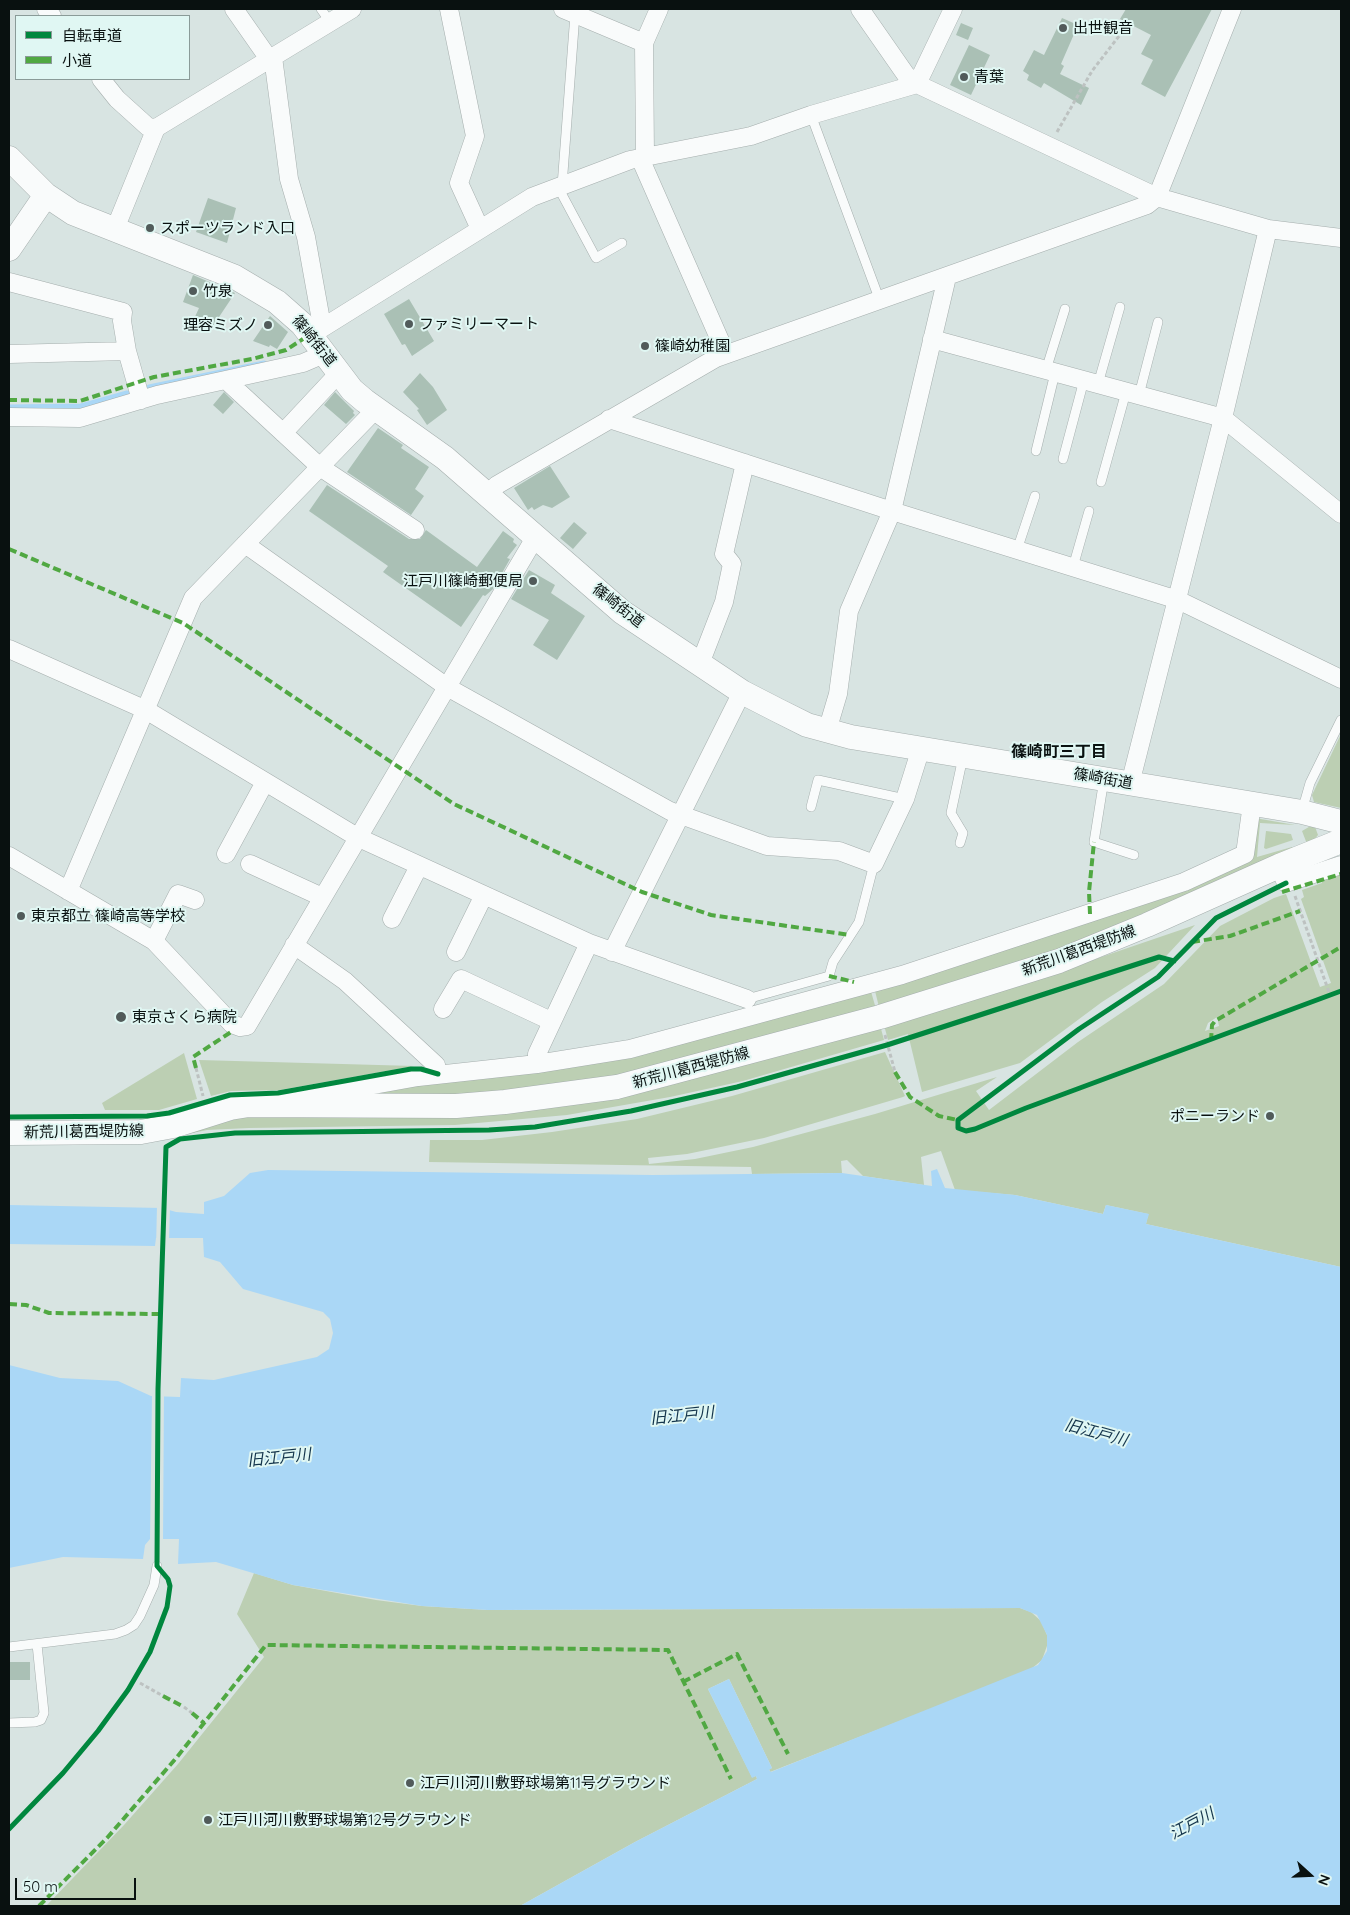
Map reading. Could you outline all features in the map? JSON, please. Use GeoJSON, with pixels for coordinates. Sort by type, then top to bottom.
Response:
{"type":"FeatureCollection","features":[{"type":"Feature","properties":{"kind":"street"},"geometry":{"type":"LineString","coordinates":[[234,9],[271,58],[289,179],[306,237],[319,338]]}},
{"type":"Feature","properties":{"kind":"street"},"geometry":{"type":"LineString","coordinates":[[115,229],[156,128],[271,58],[325,16],[352,9]]}},
{"type":"Feature","properties":{"kind":"street"},"geometry":{"type":"LineString","coordinates":[[449,9],[475,136],[459,183],[480,229]]}},
{"type":"Feature","properties":{"kind":"street"},"geometry":{"type":"LineString","coordinates":[[659,9],[644,43],[642,157],[726,354]]}},
{"type":"Feature","properties":{"kind":"street"},"geometry":{"type":"LineString","coordinates":[[860,9],[906,75],[917,84],[1157,197],[1268,229],[1341,238]]}},
{"type":"Feature","properties":{"kind":"street"},"geometry":{"type":"LineString","coordinates":[[9,417],[80,418],[157,394],[227,381],[303,363],[319,338],[480,229],[532,197],[642,157],[752,136],[917,84],[953,9]]}},
{"type":"Feature","properties":{"kind":"street"},"geometry":{"type":"LineString","coordinates":[[487,494],[497,485],[609,418],[726,354],[1147,205],[1157,197],[1232,9]]}},
{"type":"Feature","properties":{"kind":"street"},"geometry":{"type":"LineString","coordinates":[[569,11],[644,43]]}},
{"type":"Feature","properties":{"kind":"street"},"geometry":{"type":"LineString","coordinates":[[102,80],[117,99],[148,127],[156,128]]}},
{"type":"Feature","properties":{"kind":"street","name":"篠崎街道"},"geometry":{"type":"LineString","coordinates":[[9,158],[46,195],[72,213],[235,277],[261,291],[292,314],[319,338],[338,372],[352,390],[445,458],[622,612],[742,692],[808,725],[827,731],[921,748],[1302,812],[1341,822]]}},
{"type":"Feature","properties":{"kind":"street"},"geometry":{"type":"LineString","coordinates":[[9,249],[46,195]]}},
{"type":"Feature","properties":{"kind":"street"},"geometry":{"type":"LineString","coordinates":[[1130,784],[1178,600],[1268,229]]}},
{"type":"Feature","properties":{"kind":"street"},"geometry":{"type":"LineString","coordinates":[[827,731],[838,694],[849,611],[892,511],[947,277]]}},
{"type":"Feature","properties":{"kind":"street"},"geometry":{"type":"LineString","coordinates":[[9,282],[123,312],[122,321],[127,351],[141,400]]}},
{"type":"Feature","properties":{"kind":"street"},"geometry":{"type":"LineString","coordinates":[[932,339],[1223,418],[1341,514]]}},
{"type":"Feature","properties":{"kind":"street"},"geometry":{"type":"LineString","coordinates":[[9,354],[127,351]]}},
{"type":"Feature","properties":{"kind":"street"},"geometry":{"type":"LineString","coordinates":[[283,433],[338,372]]}},
{"type":"Feature","properties":{"kind":"street"},"geometry":{"type":"LineString","coordinates":[[227,381],[320,467],[415,530]]}},
{"type":"Feature","properties":{"kind":"street"},"geometry":{"type":"LineString","coordinates":[[68,892],[193,598],[376,409]]}},
{"type":"Feature","properties":{"kind":"street"},"geometry":{"type":"LineString","coordinates":[[609,418],[892,511],[1178,600],[1341,679]]}},
{"type":"Feature","properties":{"kind":"street"},"geometry":{"type":"LineString","coordinates":[[700,664],[724,602],[732,564],[724,554],[745,463]]}},
{"type":"Feature","properties":{"kind":"street"},"geometry":{"type":"LineString","coordinates":[[9,856],[154,942],[232,1024],[240,1027],[247,1026],[536,536]]}},
{"type":"Feature","properties":{"kind":"street"},"geometry":{"type":"LineString","coordinates":[[245,544],[447,686],[680,815],[767,846],[839,851],[874,864],[905,799],[921,748]]}},
{"type":"Feature","properties":{"kind":"street"},"geometry":{"type":"LineString","coordinates":[[9,648],[146,710],[357,837],[589,943],[747,999]]}},
{"type":"Feature","properties":{"kind":"street"},"geometry":{"type":"LineString","coordinates":[[612,952],[742,692]]}},
{"type":"Feature","properties":{"kind":"street"},"geometry":{"type":"LineString","coordinates":[[226,854],[265,782]]}},
{"type":"Feature","properties":{"kind":"street"},"geometry":{"type":"LineString","coordinates":[[276,1104],[324,1092],[438,1074],[537,1064],[630,1049],[865,986],[1184,882],[1244,854],[1252,804]]}},
{"type":"Feature","properties":{"kind":"street","name":"新荒川葛西堤防線"},"geometry":{"type":"LineString","coordinates":[[9,1133],[141,1132],[173,1126],[230,1108],[276,1104],[372,1107],[456,1106],[514,1102],[617,1087],[880,1017],[1059,961],[1341,841]]}},
{"type":"Feature","properties":{"kind":"street"},"geometry":{"type":"LineString","coordinates":[[250,864],[322,897]]}},
{"type":"Feature","properties":{"kind":"street"},"geometry":{"type":"LineString","coordinates":[[1279,866],[1286,882],[1341,865]]}},
{"type":"Feature","properties":{"kind":"street"},"geometry":{"type":"LineString","coordinates":[[392,919],[419,866]]}},
{"type":"Feature","properties":{"kind":"street"},"geometry":{"type":"LineString","coordinates":[[154,942],[178,894],[195,900]]}},
{"type":"Feature","properties":{"kind":"street"},"geometry":{"type":"LineString","coordinates":[[456,952],[484,895]]}},
{"type":"Feature","properties":{"kind":"street"},"geometry":{"type":"LineString","coordinates":[[537,1064],[537,1054],[551,1021],[589,943]]}},
{"type":"Feature","properties":{"kind":"street"},"geometry":{"type":"LineString","coordinates":[[294,945],[344,981],[436,1065],[438,1074]]}},
{"type":"Feature","properties":{"kind":"street"},"geometry":{"type":"LineString","coordinates":[[444,1009],[461,979],[551,1021]]}},
{"type":"Feature","properties":{"kind":"lane"},"geometry":{"type":"LineString","coordinates":[[569,11],[560,186],[596,258],[622,243]]}},
{"type":"Feature","properties":{"kind":"lane"},"geometry":{"type":"LineString","coordinates":[[811,116],[880,301]]}},
{"type":"Feature","properties":{"kind":"lane"},"geometry":{"type":"LineString","coordinates":[[1063,459],[1120,307]]}},
{"type":"Feature","properties":{"kind":"lane"},"geometry":{"type":"LineString","coordinates":[[1036,451],[1065,309]]}},
{"type":"Feature","properties":{"kind":"lane"},"geometry":{"type":"LineString","coordinates":[[1101,482],[1158,322]]}},
{"type":"Feature","properties":{"kind":"lane"},"geometry":{"type":"LineString","coordinates":[[1016,550],[1035,496]]}},
{"type":"Feature","properties":{"kind":"lane"},"geometry":{"type":"LineString","coordinates":[[1073,567],[1089,511]]}},
{"type":"Feature","properties":{"kind":"lane"},"geometry":{"type":"LineString","coordinates":[[1302,812],[1310,783],[1341,720]]}},
{"type":"Feature","properties":{"kind":"lane"},"geometry":{"type":"LineString","coordinates":[[960,843],[963,833],[951,813],[964,754]]}},
{"type":"Feature","properties":{"kind":"lane"},"geometry":{"type":"LineString","coordinates":[[1104,779],[1094,842],[1134,855]]}},
{"type":"Feature","properties":{"kind":"lane"},"geometry":{"type":"LineString","coordinates":[[811,807],[818,780],[905,799]]}},
{"type":"Feature","properties":{"kind":"lane"},"geometry":{"type":"LineString","coordinates":[[747,999],[828,976],[833,962],[859,922],[874,864]]}},
{"type":"Feature","properties":{"kind":"lane"},"geometry":{"type":"LineString","coordinates":[[9,1647],[115,1634],[134,1625],[151,1591],[157,1566]]}},
{"type":"Feature","properties":{"kind":"lane"},"geometry":{"type":"LineString","coordinates":[[9,1723],[35,1722],[41,1720],[44,1713],[37,1644]]}},
{"type":"Feature","properties":{"kind":"path"},"geometry":{"type":"LineString","coordinates":[[1054,138],[1092,71],[1126,27]]}},
{"type":"Feature","properties":{"kind":"path"},"geometry":{"type":"LineString","coordinates":[[1297,901],[1333,994],[1321,999]]}},
{"type":"Feature","properties":{"kind":"path"},"geometry":{"type":"LineString","coordinates":[[886,1042],[895,1072]]}},
{"type":"Feature","properties":{"kind":"path"},"geometry":{"type":"LineString","coordinates":[[878,1048],[886,1042],[896,1042]]}},
{"type":"Feature","properties":{"kind":"path"},"geometry":{"type":"LineString","coordinates":[[196,1068],[205,1101]]}},
{"type":"Feature","properties":{"kind":"path"},"geometry":{"type":"LineString","coordinates":[[140,1683],[163,1696]]}},
{"type":"Feature","properties":{"kind":"path"},"geometry":{"type":"LineString","coordinates":[[184,1707],[192,1713]]}},
{"type":"Feature","properties":{"kind":"green space"},"geometry":{"type":"Polygon","coordinates":[[[1341,734],[1341,808],[1314,802],[1312,795],[1341,734]]]}},
{"type":"Feature","properties":{"kind":"green space"},"geometry":{"type":"Polygon","coordinates":[[[1255,818],[1295,825],[1260,823],[1257,857],[1292,847],[1295,850],[1092,939],[879,1007],[874,987],[1249,858],[1255,818]]]}},
{"type":"Feature","properties":{"kind":"green space"},"geometry":{"type":"Polygon","coordinates":[[[1314,824],[1318,835],[1307,844],[1302,831],[1314,824]]]}},
{"type":"Feature","properties":{"kind":"green space"},"geometry":{"type":"Polygon","coordinates":[[[1266,831],[1291,834],[1293,840],[1266,849],[1264,848],[1266,831]]]}},
{"type":"Feature","properties":{"kind":"green space"},"geometry":{"type":"Polygon","coordinates":[[[1341,871],[1341,1267],[1146,1224],[1148,1214],[1106,1205],[1103,1214],[1015,1195],[955,1190],[941,1151],[921,1157],[924,1185],[863,1176],[847,1160],[841,1161],[842,1173],[752,1174],[751,1167],[429,1162],[430,1140],[482,1140],[637,1119],[732,1096],[885,1052],[905,1096],[903,1097],[764,1138],[687,1154],[648,1158],[649,1164],[695,1159],[753,1147],[875,1114],[997,1077],[976,1091],[989,1110],[1078,1042],[1164,984],[1220,926],[1274,898],[1286,894],[1320,987],[1331,983],[1301,899],[1304,897],[1302,890],[1322,883],[1321,877],[1341,871]],[[1217,1017],[1208,1023],[1205,1031],[1219,1026],[1217,1017]]]}},
{"type":"Feature","properties":{"kind":"green space"},"geometry":{"type":"Polygon","coordinates":[[[1195,925],[1155,968],[1102,1002],[1020,1063],[922,1092],[908,1034],[888,1040],[884,1025],[1031,981],[1195,925]]]}},
{"type":"Feature","properties":{"kind":"green space"},"geometry":{"type":"Polygon","coordinates":[[[870,988],[876,1009],[612,1080],[446,1098],[326,1096],[501,1074],[870,988]]]}},
{"type":"Feature","properties":{"kind":"green space"},"geometry":{"type":"Polygon","coordinates":[[[880,1025],[884,1040],[743,1081],[670,1097],[567,1115],[455,1125],[249,1128],[207,1130],[187,1134],[218,1118],[653,1090],[880,1025]]]}},
{"type":"Feature","properties":{"kind":"green space"},"geometry":{"type":"Polygon","coordinates":[[[184,1053],[197,1099],[159,1110],[105,1110],[102,1103],[184,1053]]]}},
{"type":"Feature","properties":{"kind":"green space"},"geometry":{"type":"Polygon","coordinates":[[[199,1060],[414,1066],[280,1090],[231,1091],[211,1096],[199,1060]]]}},
{"type":"Feature","properties":{"kind":"green space"},"geometry":{"type":"Polygon","coordinates":[[[254,1573],[293,1585],[376,1600],[422,1606],[488,1610],[1020,1608],[1031,1612],[1041,1621],[1048,1643],[1042,1660],[1030,1670],[770,1772],[769,1769],[772,1768],[729,1679],[708,1689],[752,1777],[756,1776],[757,1779],[635,1842],[520,1906],[46,1906],[124,1825],[178,1764],[264,1657],[237,1614],[254,1573]]]}},
{"type":"Feature","properties":{"kind":"water"},"geometry":{"type":"Polygon","coordinates":[[[937,1169],[945,1188],[1015,1195],[1103,1214],[1106,1205],[1149,1214],[1146,1224],[1341,1267],[1341,1906],[520,1906],[635,1842],[757,1779],[756,1776],[752,1778],[708,1689],[729,1679],[772,1768],[769,1770],[771,1772],[1038,1665],[1047,1651],[1047,1635],[1037,1615],[1020,1608],[488,1610],[422,1606],[293,1585],[216,1562],[178,1564],[179,1539],[150,1539],[145,1545],[143,1559],[63,1557],[9,1568],[9,1365],[60,1378],[118,1381],[151,1396],[180,1397],[181,1378],[214,1380],[317,1357],[329,1349],[333,1333],[330,1319],[323,1312],[243,1289],[220,1262],[204,1257],[203,1238],[156,1238],[155,1246],[9,1244],[9,1205],[162,1208],[176,1212],[204,1214],[204,1202],[224,1196],[250,1173],[268,1170],[653,1175],[842,1173],[932,1186],[931,1171],[937,1169]]]}},
{"type":"Feature","properties":{"kind":"pier"},"geometry":{"type":"Polygon","coordinates":[[[157,1206],[170,1208],[169,1240],[158,1240],[156,1248],[157,1206]]]}},
{"type":"Feature","properties":{"kind":"pier"},"geometry":{"type":"Polygon","coordinates":[[[152,1394],[164,1394],[163,1542],[150,1542],[152,1394]]]}},
{"type":"Feature","properties":{"kind":"building"},"geometry":{"type":"Polygon","coordinates":[[[1126,9],[1212,9],[1165,97],[1141,84],[1153,60],[1141,54],[1151,35],[1120,19],[1126,9]]]}},
{"type":"Feature","properties":{"kind":"building"},"geometry":{"type":"Polygon","coordinates":[[[1062,18],[1078,25],[1061,64],[1064,66],[1060,74],[1089,88],[1081,105],[1044,83],[1041,88],[1027,80],[1029,75],[1023,71],[1034,50],[1044,55],[1062,18]]]}},
{"type":"Feature","properties":{"kind":"building"},"geometry":{"type":"Polygon","coordinates":[[[961,23],[973,28],[968,40],[956,35],[961,23]]]}},
{"type":"Feature","properties":{"kind":"building"},"geometry":{"type":"Polygon","coordinates":[[[969,45],[990,55],[971,95],[950,85],[969,45]]]}},
{"type":"Feature","properties":{"kind":"building"},"geometry":{"type":"Polygon","coordinates":[[[208,198],[236,208],[227,243],[196,232],[208,198]]]}},
{"type":"Feature","properties":{"kind":"building"},"geometry":{"type":"Polygon","coordinates":[[[193,275],[235,293],[213,326],[194,319],[199,308],[183,302],[193,275]]]}},
{"type":"Feature","properties":{"kind":"building"},"geometry":{"type":"Polygon","coordinates":[[[409,299],[434,341],[412,356],[405,344],[402,345],[384,314],[409,299]]]}},
{"type":"Feature","properties":{"kind":"building"},"geometry":{"type":"Polygon","coordinates":[[[270,316],[288,332],[277,349],[270,345],[269,347],[253,341],[270,316]]]}},
{"type":"Feature","properties":{"kind":"building"},"geometry":{"type":"Polygon","coordinates":[[[420,373],[433,387],[447,410],[427,425],[417,410],[419,409],[403,392],[420,373]]]}},
{"type":"Feature","properties":{"kind":"building"},"geometry":{"type":"Polygon","coordinates":[[[224,392],[234,402],[223,414],[213,405],[224,392]]]}},
{"type":"Feature","properties":{"kind":"building"},"geometry":{"type":"Polygon","coordinates":[[[335,392],[354,411],[355,415],[346,424],[324,405],[335,392]]]}},
{"type":"Feature","properties":{"kind":"building"},"geometry":{"type":"Polygon","coordinates":[[[378,428],[403,445],[401,448],[429,467],[415,489],[424,496],[411,515],[347,472],[378,428]]]}},
{"type":"Feature","properties":{"kind":"building"},"geometry":{"type":"Polygon","coordinates":[[[550,466],[570,497],[552,508],[543,505],[534,510],[532,507],[528,510],[514,488],[550,466]]]}},
{"type":"Feature","properties":{"kind":"building"},"geometry":{"type":"Polygon","coordinates":[[[327,485],[409,539],[420,539],[426,530],[477,567],[503,531],[514,539],[513,542],[517,545],[507,558],[510,559],[493,589],[485,596],[483,595],[461,627],[383,572],[388,566],[309,511],[327,485]]]}},
{"type":"Feature","properties":{"kind":"building"},"geometry":{"type":"Polygon","coordinates":[[[574,522],[587,533],[573,549],[560,538],[574,522]]]}},
{"type":"Feature","properties":{"kind":"building"},"geometry":{"type":"Polygon","coordinates":[[[529,570],[555,585],[551,593],[585,616],[557,660],[533,645],[549,620],[511,599],[529,570]]]}},
{"type":"Feature","properties":{"kind":"building"},"geometry":{"type":"Polygon","coordinates":[[[9,1662],[30,1662],[30,1680],[9,1680],[9,1662]]]}},
{"type":"Feature","properties":{"kind":"waterway"},"geometry":{"type":"LineString","coordinates":[[149,387],[264,363]]}},
{"type":"Feature","properties":{"kind":"waterway"},"geometry":{"type":"LineString","coordinates":[[9,407],[81,406],[127,393]]}},
{"type":"Feature","properties":{"kind":"marked path"},"geometry":{"type":"LineString","coordinates":[[9,400],[80,401],[154,377],[252,359],[286,350],[303,339]]}},
{"type":"Feature","properties":{"kind":"marked path"},"geometry":{"type":"LineString","coordinates":[[9,549],[183,623],[454,804],[642,892],[711,915],[850,935]]}},
{"type":"Feature","properties":{"kind":"marked path"},"geometry":{"type":"LineString","coordinates":[[1090,914],[1089,892],[1094,842]]}},
{"type":"Feature","properties":{"kind":"marked path"},"geometry":{"type":"LineString","coordinates":[[1282,892],[1341,874]]}},
{"type":"Feature","properties":{"kind":"marked path"},"geometry":{"type":"LineString","coordinates":[[1192,942],[1230,936],[1300,911]]}},
{"type":"Feature","properties":{"kind":"marked path"},"geometry":{"type":"LineString","coordinates":[[1211,1041],[1212,1025],[1215,1021],[1341,947]]}},
{"type":"Feature","properties":{"kind":"marked path"},"geometry":{"type":"LineString","coordinates":[[829,976],[854,982]]}},
{"type":"Feature","properties":{"kind":"marked path"},"geometry":{"type":"LineString","coordinates":[[196,1068],[193,1057],[231,1032]]}},
{"type":"Feature","properties":{"kind":"marked path"},"geometry":{"type":"LineString","coordinates":[[895,1072],[910,1097],[939,1116],[958,1120]]}},
{"type":"Feature","properties":{"kind":"marked path"},"geometry":{"type":"LineString","coordinates":[[9,1304],[26,1305],[49,1313],[160,1314]]}},
{"type":"Feature","properties":{"kind":"marked path"},"geometry":{"type":"LineString","coordinates":[[39,1906],[107,1838],[177,1757],[266,1645],[668,1650],[731,1779]]}},
{"type":"Feature","properties":{"kind":"marked path"},"geometry":{"type":"LineString","coordinates":[[683,1682],[737,1654],[788,1754]]}},
{"type":"Feature","properties":{"kind":"marked path"},"geometry":{"type":"LineString","coordinates":[[163,1696],[184,1707]]}},
{"type":"Feature","properties":{"kind":"marked path"},"geometry":{"type":"LineString","coordinates":[[192,1713],[204,1723]]}},
{"type":"Feature","properties":{"kind":"cycle path"},"geometry":{"type":"LineString","coordinates":[[1286,883],[1216,918],[1158,977],[1079,1029],[958,1120],[958,1128],[966,1131],[975,1129],[1026,1108],[1341,991]]}},
{"type":"Feature","properties":{"kind":"cycle path"},"geometry":{"type":"LineString","coordinates":[[9,1829],[63,1773],[98,1731],[128,1690],[150,1652],[167,1607],[170,1586],[168,1579],[157,1566],[158,1389],[166,1147],[180,1139],[235,1133],[489,1130],[535,1127],[631,1111],[737,1087],[887,1045],[1159,957],[1174,961]]}},
{"type":"Feature","properties":{"kind":"cycle path"},"geometry":{"type":"LineString","coordinates":[[9,1117],[147,1116],[169,1113],[230,1095],[278,1093],[411,1069],[421,1069],[438,1074]]}},
{"type":"Feature","properties":{"kind":"place","name":"出世観音"},"geometry":{"type":"Point","coordinates":[1063,28]}},
{"type":"Feature","properties":{"kind":"place","name":"青葉"},"geometry":{"type":"Point","coordinates":[964,77]}},
{"type":"Feature","properties":{"kind":"place","name":"スポーツランド入口"},"geometry":{"type":"Point","coordinates":[150,228]}},
{"type":"Feature","properties":{"kind":"place","name":"竹泉"},"geometry":{"type":"Point","coordinates":[193,291]}},
{"type":"Feature","properties":{"kind":"place","name":"ファミリーマート"},"geometry":{"type":"Point","coordinates":[409,324]}},
{"type":"Feature","properties":{"kind":"place","name":"理容ミズノ"},"geometry":{"type":"Point","coordinates":[268,325]}},
{"type":"Feature","properties":{"kind":"place","name":"篠崎幼稚園"},"geometry":{"type":"Point","coordinates":[645,346]}},
{"type":"Feature","properties":{"kind":"place","name":"江戸川篠崎郵便局"},"geometry":{"type":"Point","coordinates":[533,581]}},
{"type":"Feature","properties":{"kind":"place","name":"東京都立 篠崎高等学校"},"geometry":{"type":"Point","coordinates":[21,916]}},
{"type":"Feature","properties":{"kind":"place","name":"東京さくら病院"},"geometry":{"type":"Point","coordinates":[121,1017]}},
{"type":"Feature","properties":{"kind":"place","name":"ポニーランド"},"geometry":{"type":"Point","coordinates":[1270,1116]}},
{"type":"Feature","properties":{"kind":"place","name":"江戸川河川敷野球場第11号グラウンド"},"geometry":{"type":"Point","coordinates":[410,1783]}},
{"type":"Feature","properties":{"kind":"place","name":"江戸川河川敷野球場第12号グラウンド"},"geometry":{"type":"Point","coordinates":[208,1820]}},
{"type":"Feature","properties":{"kind":"district","name":"篠崎町三丁目"},"geometry":{"type":"Point","coordinates":[1059,752]}},
{"type":"Feature","properties":{"kind":"water label","name":"旧江戸川"},"geometry":{"type":"Point","coordinates":[682,1416]}},
{"type":"Feature","properties":{"kind":"water label","name":"旧江戸川"},"geometry":{"type":"Point","coordinates":[1096,1433]}},
{"type":"Feature","properties":{"kind":"water label","name":"旧江戸川"},"geometry":{"type":"Point","coordinates":[279,1458]}},
{"type":"Feature","properties":{"kind":"water label","name":"江戸川"},"geometry":{"type":"Point","coordinates":[1192,1824]}}]}
